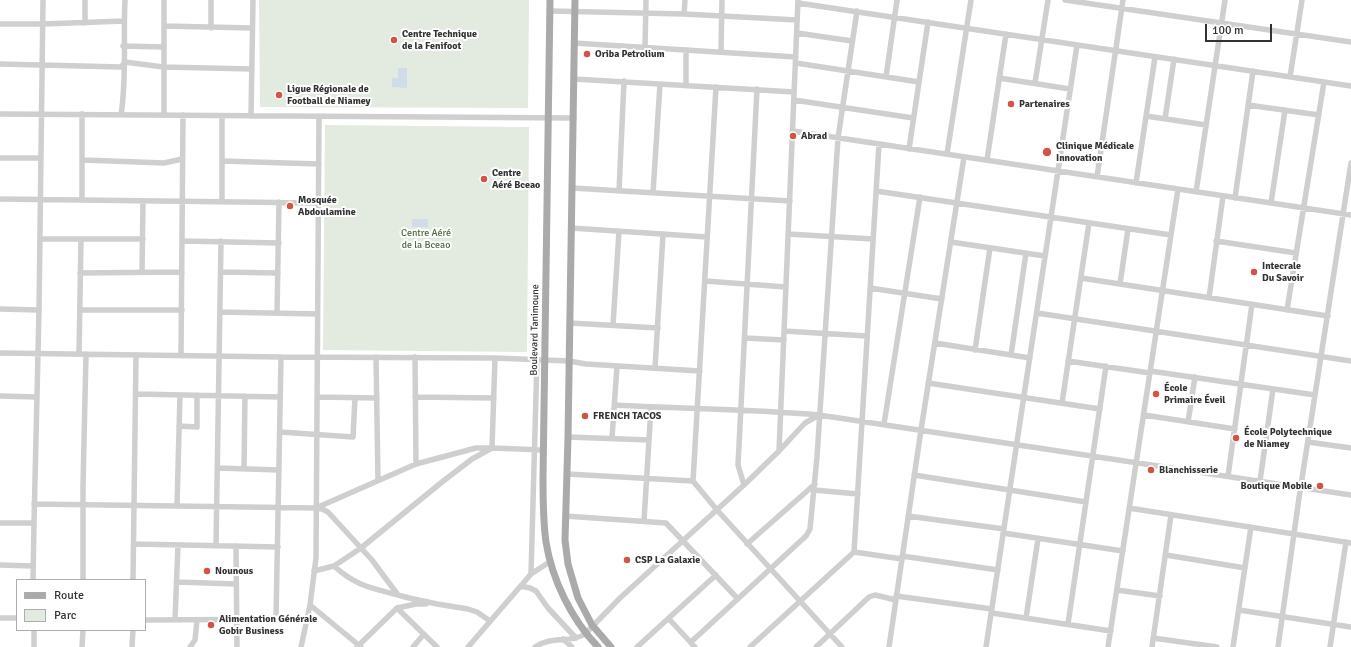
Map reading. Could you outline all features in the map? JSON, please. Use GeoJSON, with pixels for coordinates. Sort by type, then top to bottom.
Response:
{"type":"FeatureCollection","features":[{"type":"Feature","properties":{"kind":"main road","name":"Boulevard Tanimoune"},"geometry":{"type":"LineString","coordinates":[[550,0],[543,450],[544,519],[546,544],[555,574],[566,602],[586,633],[598,647]]}},
{"type":"Feature","properties":{"kind":"main road"},"geometry":{"type":"LineString","coordinates":[[575,0],[565,540],[568,564],[578,598],[593,626],[610,647]]}},
{"type":"Feature","properties":{"kind":"street"},"geometry":{"type":"LineString","coordinates":[[34,579],[34,504],[39,354],[43,0]]}},
{"type":"Feature","properties":{"kind":"street"},"geometry":{"type":"LineString","coordinates":[[85,0],[85,23]]}},
{"type":"Feature","properties":{"kind":"street"},"geometry":{"type":"LineString","coordinates":[[122,115],[125,62],[125,0]]}},
{"type":"Feature","properties":{"kind":"street"},"geometry":{"type":"LineString","coordinates":[[164,0],[164,115]]}},
{"type":"Feature","properties":{"kind":"street"},"geometry":{"type":"LineString","coordinates":[[211,0],[211,28]]}},
{"type":"Feature","properties":{"kind":"street"},"geometry":{"type":"LineString","coordinates":[[251,116],[253,0]]}},
{"type":"Feature","properties":{"kind":"street"},"geometry":{"type":"LineString","coordinates":[[645,47],[646,0]]}},
{"type":"Feature","properties":{"kind":"street"},"geometry":{"type":"LineString","coordinates":[[684,14],[685,0]]}},
{"type":"Feature","properties":{"kind":"street"},"geometry":{"type":"LineString","coordinates":[[721,52],[722,0]]}},
{"type":"Feature","properties":{"kind":"street"},"geometry":{"type":"LineString","coordinates":[[886,77],[897,0]]}},
{"type":"Feature","properties":{"kind":"street"},"geometry":{"type":"LineString","coordinates":[[947,154],[970,0]]}},
{"type":"Feature","properties":{"kind":"street"},"geometry":{"type":"LineString","coordinates":[[1035,83],[1048,0]]}},
{"type":"Feature","properties":{"kind":"street"},"geometry":{"type":"LineString","coordinates":[[1065,0],[1351,42]]}},
{"type":"Feature","properties":{"kind":"street"},"geometry":{"type":"LineString","coordinates":[[1097,177],[1123,0]]}},
{"type":"Feature","properties":{"kind":"street"},"geometry":{"type":"LineString","coordinates":[[1196,192],[1225,0]]}},
{"type":"Feature","properties":{"kind":"street"},"geometry":{"type":"LineString","coordinates":[[1290,77],[1302,0]]}},
{"type":"Feature","properties":{"kind":"street"},"geometry":{"type":"LineString","coordinates":[[779,451],[798,1],[1351,86]]}},
{"type":"Feature","properties":{"kind":"street"},"geometry":{"type":"LineString","coordinates":[[550,11],[684,14],[797,20]]}},
{"type":"Feature","properties":{"kind":"street"},"geometry":{"type":"LineString","coordinates":[[691,642],[809,532],[814,487],[838,138],[857,11]]}},
{"type":"Feature","properties":{"kind":"street"},"geometry":{"type":"LineString","coordinates":[[0,24],[124,21]]}},
{"type":"Feature","properties":{"kind":"street"},"geometry":{"type":"LineString","coordinates":[[909,148],[928,22]]}},
{"type":"Feature","properties":{"kind":"street"},"geometry":{"type":"LineString","coordinates":[[164,26],[252,28]]}},
{"type":"Feature","properties":{"kind":"street"},"geometry":{"type":"LineString","coordinates":[[797,33],[852,41]]}},
{"type":"Feature","properties":{"kind":"street"},"geometry":{"type":"LineString","coordinates":[[987,160],[1006,34]]}},
{"type":"Feature","properties":{"kind":"street"},"geometry":{"type":"LineString","coordinates":[[574,43],[796,57]]}},
{"type":"Feature","properties":{"kind":"street"},"geometry":{"type":"LineString","coordinates":[[986,647],[1077,45]]}},
{"type":"Feature","properties":{"kind":"street"},"geometry":{"type":"LineString","coordinates":[[124,46],[164,47]]}},
{"type":"Feature","properties":{"kind":"street"},"geometry":{"type":"LineString","coordinates":[[686,50],[686,85]]}},
{"type":"Feature","properties":{"kind":"street"},"geometry":{"type":"LineString","coordinates":[[1136,183],[1155,56]]}},
{"type":"Feature","properties":{"kind":"street"},"geometry":{"type":"LineString","coordinates":[[1165,119],[1174,59]]}},
{"type":"Feature","properties":{"kind":"street"},"geometry":{"type":"LineString","coordinates":[[125,62],[163,67],[252,69]]}},
{"type":"Feature","properties":{"kind":"street"},"geometry":{"type":"LineString","coordinates":[[0,64],[121,67],[125,62]]}},
{"type":"Feature","properties":{"kind":"street"},"geometry":{"type":"LineString","coordinates":[[796,63],[919,82]]}},
{"type":"Feature","properties":{"kind":"street"},"geometry":{"type":"LineString","coordinates":[[1235,198],[1253,71]]}},
{"type":"Feature","properties":{"kind":"street"},"geometry":{"type":"LineString","coordinates":[[999,78],[1070,89]]}},
{"type":"Feature","properties":{"kind":"street"},"geometry":{"type":"LineString","coordinates":[[574,79],[794,92]]}},
{"type":"Feature","properties":{"kind":"street"},"geometry":{"type":"LineString","coordinates":[[619,191],[624,81]]}},
{"type":"Feature","properties":{"kind":"street"},"geometry":{"type":"LineString","coordinates":[[1286,310],[1324,82]]}},
{"type":"Feature","properties":{"kind":"street"},"geometry":{"type":"LineString","coordinates":[[653,193],[660,84]]}},
{"type":"Feature","properties":{"kind":"street"},"geometry":{"type":"LineString","coordinates":[[716,87],[693,481],[799,602],[842,647]]}},
{"type":"Feature","properties":{"kind":"street"},"geometry":{"type":"LineString","coordinates":[[744,485],[738,465],[757,89]]}},
{"type":"Feature","properties":{"kind":"street"},"geometry":{"type":"LineString","coordinates":[[794,100],[913,118]]}},
{"type":"Feature","properties":{"kind":"street"},"geometry":{"type":"LineString","coordinates":[[1248,105],[1319,115]]}},
{"type":"Feature","properties":{"kind":"street"},"geometry":{"type":"LineString","coordinates":[[1271,203],[1285,110]]}},
{"type":"Feature","properties":{"kind":"street"},"geometry":{"type":"LineString","coordinates":[[0,114],[574,118]]}},
{"type":"Feature","properties":{"kind":"street"},"geometry":{"type":"LineString","coordinates":[[82,114],[82,200]]}},
{"type":"Feature","properties":{"kind":"street"},"geometry":{"type":"LineString","coordinates":[[181,356],[182,115]]}},
{"type":"Feature","properties":{"kind":"street"},"geometry":{"type":"LineString","coordinates":[[222,116],[222,201]]}},
{"type":"Feature","properties":{"kind":"street"},"geometry":{"type":"LineString","coordinates":[[301,647],[308,619],[314,571],[317,435],[319,116]]}},
{"type":"Feature","properties":{"kind":"street"},"geometry":{"type":"LineString","coordinates":[[1146,116],[1206,126]]}},
{"type":"Feature","properties":{"kind":"street"},"geometry":{"type":"LineString","coordinates":[[793,131],[1351,215]]}},
{"type":"Feature","properties":{"kind":"street"},"geometry":{"type":"LineString","coordinates":[[750,647],[854,552],[879,144]]}},
{"type":"Feature","properties":{"kind":"street"},"geometry":{"type":"LineString","coordinates":[[889,647],[928,383],[964,157]]}},
{"type":"Feature","properties":{"kind":"street"},"geometry":{"type":"LineString","coordinates":[[0,158],[41,158]]}},
{"type":"Feature","properties":{"kind":"street"},"geometry":{"type":"LineString","coordinates":[[83,160],[164,163],[182,160]]}},
{"type":"Feature","properties":{"kind":"street"},"geometry":{"type":"LineString","coordinates":[[222,161],[319,164]]}},
{"type":"Feature","properties":{"kind":"street"},"geometry":{"type":"LineString","coordinates":[[1278,647],[1351,163]]}},
{"type":"Feature","properties":{"kind":"street"},"geometry":{"type":"LineString","coordinates":[[572,188],[790,201]]}},
{"type":"Feature","properties":{"kind":"street"},"geometry":{"type":"LineString","coordinates":[[1108,647],[1178,189]]}},
{"type":"Feature","properties":{"kind":"street"},"geometry":{"type":"LineString","coordinates":[[876,191],[1171,235]]}},
{"type":"Feature","properties":{"kind":"street"},"geometry":{"type":"LineString","coordinates":[[1209,298],[1223,196]]}},
{"type":"Feature","properties":{"kind":"street"},"geometry":{"type":"LineString","coordinates":[[884,424],[920,197]]}},
{"type":"Feature","properties":{"kind":"street"},"geometry":{"type":"LineString","coordinates":[[0,199],[318,203]]}},
{"type":"Feature","properties":{"kind":"street"},"geometry":{"type":"LineString","coordinates":[[142,272],[143,201]]}},
{"type":"Feature","properties":{"kind":"street"},"geometry":{"type":"LineString","coordinates":[[277,313],[279,202]]}},
{"type":"Feature","properties":{"kind":"street"},"geometry":{"type":"LineString","coordinates":[[1062,404],[1089,223]]}},
{"type":"Feature","properties":{"kind":"street"},"geometry":{"type":"LineString","coordinates":[[571,228],[707,237]]}},
{"type":"Feature","properties":{"kind":"street"},"geometry":{"type":"LineString","coordinates":[[1120,284],[1128,229]]}},
{"type":"Feature","properties":{"kind":"street"},"geometry":{"type":"LineString","coordinates":[[613,325],[619,231]]}},
{"type":"Feature","properties":{"kind":"street"},"geometry":{"type":"LineString","coordinates":[[655,368],[663,234]]}},
{"type":"Feature","properties":{"kind":"street"},"geometry":{"type":"LineString","coordinates":[[788,234],[873,239]]}},
{"type":"Feature","properties":{"kind":"street"},"geometry":{"type":"LineString","coordinates":[[40,239],[142,239]]}},
{"type":"Feature","properties":{"kind":"street"},"geometry":{"type":"LineString","coordinates":[[79,354],[81,239]]}},
{"type":"Feature","properties":{"kind":"street"},"geometry":{"type":"LineString","coordinates":[[182,241],[279,242]]}},
{"type":"Feature","properties":{"kind":"street"},"geometry":{"type":"LineString","coordinates":[[1216,241],[1296,253]]}},
{"type":"Feature","properties":{"kind":"street"},"geometry":{"type":"LineString","coordinates":[[216,546],[222,242]]}},
{"type":"Feature","properties":{"kind":"street"},"geometry":{"type":"LineString","coordinates":[[951,242],[1045,256]]}},
{"type":"Feature","properties":{"kind":"street"},"geometry":{"type":"LineString","coordinates":[[975,350],[990,248]]}},
{"type":"Feature","properties":{"kind":"street"},"geometry":{"type":"LineString","coordinates":[[1011,355],[1026,254]]}},
{"type":"Feature","properties":{"kind":"street"},"geometry":{"type":"LineString","coordinates":[[80,273],[182,272]]}},
{"type":"Feature","properties":{"kind":"street"},"geometry":{"type":"LineString","coordinates":[[221,272],[278,273]]}},
{"type":"Feature","properties":{"kind":"street"},"geometry":{"type":"LineString","coordinates":[[1080,278],[1328,316]]}},
{"type":"Feature","properties":{"kind":"street"},"geometry":{"type":"LineString","coordinates":[[705,281],[786,287]]}},
{"type":"Feature","properties":{"kind":"street"},"geometry":{"type":"LineString","coordinates":[[870,288],[942,299]]}},
{"type":"Feature","properties":{"kind":"street"},"geometry":{"type":"LineString","coordinates":[[1228,476],[1252,304]]}},
{"type":"Feature","properties":{"kind":"street"},"geometry":{"type":"LineString","coordinates":[[0,309],[39,310]]}},
{"type":"Feature","properties":{"kind":"street"},"geometry":{"type":"LineString","coordinates":[[80,310],[182,310]]}},
{"type":"Feature","properties":{"kind":"street"},"geometry":{"type":"LineString","coordinates":[[220,312],[318,314]]}},
{"type":"Feature","properties":{"kind":"street"},"geometry":{"type":"LineString","coordinates":[[1037,313],[1351,361]]}},
{"type":"Feature","properties":{"kind":"street"},"geometry":{"type":"LineString","coordinates":[[570,323],[658,328]]}},
{"type":"Feature","properties":{"kind":"street"},"geometry":{"type":"LineString","coordinates":[[784,331],[867,336]]}},
{"type":"Feature","properties":{"kind":"street"},"geometry":{"type":"LineString","coordinates":[[745,338],[784,340]]}},
{"type":"Feature","properties":{"kind":"street"},"geometry":{"type":"LineString","coordinates":[[934,344],[1030,358]]}},
{"type":"Feature","properties":{"kind":"street"},"geometry":{"type":"LineString","coordinates":[[0,353],[537,359],[569,361],[586,364],[700,371]]}},
{"type":"Feature","properties":{"kind":"street"},"geometry":{"type":"LineString","coordinates":[[83,579],[86,354]]}},
{"type":"Feature","properties":{"kind":"street"},"geometry":{"type":"LineString","coordinates":[[133,579],[136,355]]}},
{"type":"Feature","properties":{"kind":"street"},"geometry":{"type":"LineString","coordinates":[[276,620],[281,357]]}},
{"type":"Feature","properties":{"kind":"street"},"geometry":{"type":"LineString","coordinates":[[376,357],[378,480]]}},
{"type":"Feature","properties":{"kind":"street"},"geometry":{"type":"LineString","coordinates":[[415,358],[416,464]]}},
{"type":"Feature","properties":{"kind":"street"},"geometry":{"type":"LineString","coordinates":[[492,448],[495,358]]}},
{"type":"Feature","properties":{"kind":"street"},"geometry":{"type":"LineString","coordinates":[[531,574],[537,359]]}},
{"type":"Feature","properties":{"kind":"street"},"geometry":{"type":"LineString","coordinates":[[1068,360],[1315,395]]}},
{"type":"Feature","properties":{"kind":"street"},"geometry":{"type":"LineString","coordinates":[[612,438],[617,366]]}},
{"type":"Feature","properties":{"kind":"street"},"geometry":{"type":"LineString","coordinates":[[1068,624],[1106,366]]}},
{"type":"Feature","properties":{"kind":"street"},"geometry":{"type":"LineString","coordinates":[[1188,422],[1195,377]]}},
{"type":"Feature","properties":{"kind":"street"},"geometry":{"type":"LineString","coordinates":[[928,383],[1100,409]]}},
{"type":"Feature","properties":{"kind":"street"},"geometry":{"type":"LineString","coordinates":[[1260,481],[1273,389]]}},
{"type":"Feature","properties":{"kind":"street"},"geometry":{"type":"LineString","coordinates":[[136,394],[280,397]]}},
{"type":"Feature","properties":{"kind":"street"},"geometry":{"type":"LineString","coordinates":[[177,506],[180,395]]}},
{"type":"Feature","properties":{"kind":"street"},"geometry":{"type":"LineString","coordinates":[[179,426],[196,427],[197,395]]}},
{"type":"Feature","properties":{"kind":"street"},"geometry":{"type":"LineString","coordinates":[[0,396],[37,397]]}},
{"type":"Feature","properties":{"kind":"street"},"geometry":{"type":"LineString","coordinates":[[244,469],[245,396]]}},
{"type":"Feature","properties":{"kind":"street"},"geometry":{"type":"LineString","coordinates":[[317,397],[377,398]]}},
{"type":"Feature","properties":{"kind":"street"},"geometry":{"type":"LineString","coordinates":[[415,397],[494,398]]}},
{"type":"Feature","properties":{"kind":"street"},"geometry":{"type":"LineString","coordinates":[[280,432],[353,437],[355,398]]}},
{"type":"Feature","properties":{"kind":"street"},"geometry":{"type":"LineString","coordinates":[[615,405],[819,415],[1351,495]]}},
{"type":"Feature","properties":{"kind":"street"},"geometry":{"type":"LineString","coordinates":[[644,521],[650,407]]}},
{"type":"Feature","properties":{"kind":"street"},"geometry":{"type":"LineString","coordinates":[[535,647],[544,642],[576,638],[586,633],[617,600],[684,541],[744,485],[805,423],[819,415]]}},
{"type":"Feature","properties":{"kind":"street"},"geometry":{"type":"LineString","coordinates":[[1144,415],[1234,429]]}},
{"type":"Feature","properties":{"kind":"street"},"geometry":{"type":"LineString","coordinates":[[568,437],[649,440]]}},
{"type":"Feature","properties":{"kind":"street"},"geometry":{"type":"LineString","coordinates":[[1308,442],[1351,448]]}},
{"type":"Feature","properties":{"kind":"street"},"geometry":{"type":"LineString","coordinates":[[316,508],[416,464],[476,448],[543,450]]}},
{"type":"Feature","properties":{"kind":"street"},"geometry":{"type":"LineString","coordinates":[[314,571],[334,566],[361,548],[472,459],[492,448]]}},
{"type":"Feature","properties":{"kind":"street"},"geometry":{"type":"LineString","coordinates":[[218,468],[279,470]]}},
{"type":"Feature","properties":{"kind":"street"},"geometry":{"type":"LineString","coordinates":[[567,474],[647,477],[693,481]]}},
{"type":"Feature","properties":{"kind":"street"},"geometry":{"type":"LineString","coordinates":[[914,476],[1086,502]]}},
{"type":"Feature","properties":{"kind":"street"},"geometry":{"type":"LineString","coordinates":[[747,544],[814,487],[858,494]]}},
{"type":"Feature","properties":{"kind":"street"},"geometry":{"type":"LineString","coordinates":[[34,504],[278,507],[322,509],[328,512],[372,560],[398,595]]}},
{"type":"Feature","properties":{"kind":"street"},"geometry":{"type":"LineString","coordinates":[[1129,508],[1349,542],[1330,647]]}},
{"type":"Feature","properties":{"kind":"street"},"geometry":{"type":"LineString","coordinates":[[1152,647],[1171,515]]}},
{"type":"Feature","properties":{"kind":"street"},"geometry":{"type":"LineString","coordinates":[[565,516],[666,523],[738,599]]}},
{"type":"Feature","properties":{"kind":"street"},"geometry":{"type":"LineString","coordinates":[[908,516],[1004,531],[1038,539],[1123,551]]}},
{"type":"Feature","properties":{"kind":"street"},"geometry":{"type":"LineString","coordinates":[[0,523],[34,523]]}},
{"type":"Feature","properties":{"kind":"street"},"geometry":{"type":"LineString","coordinates":[[1233,647],[1251,527]]}},
{"type":"Feature","properties":{"kind":"street"},"geometry":{"type":"LineString","coordinates":[[1026,618],[1038,539]]}},
{"type":"Feature","properties":{"kind":"street"},"geometry":{"type":"LineString","coordinates":[[134,544],[278,547]]}},
{"type":"Feature","properties":{"kind":"street"},"geometry":{"type":"LineString","coordinates":[[175,620],[178,545]]}},
{"type":"Feature","properties":{"kind":"street"},"geometry":{"type":"LineString","coordinates":[[236,546],[237,647]]}},
{"type":"Feature","properties":{"kind":"street"},"geometry":{"type":"LineString","coordinates":[[854,552],[998,570]]}},
{"type":"Feature","properties":{"kind":"street"},"geometry":{"type":"LineString","coordinates":[[1166,556],[1245,568]]}},
{"type":"Feature","properties":{"kind":"street"},"geometry":{"type":"LineString","coordinates":[[468,647],[531,574],[551,561]]}},
{"type":"Feature","properties":{"kind":"street"},"geometry":{"type":"LineString","coordinates":[[0,566],[33,566]]}},
{"type":"Feature","properties":{"kind":"street"},"geometry":{"type":"LineString","coordinates":[[334,566],[345,576],[366,587],[436,604],[472,610],[490,621]]}},
{"type":"Feature","properties":{"kind":"street"},"geometry":{"type":"LineString","coordinates":[[637,647],[716,575]]}},
{"type":"Feature","properties":{"kind":"street"},"geometry":{"type":"LineString","coordinates":[[177,582],[236,584]]}},
{"type":"Feature","properties":{"kind":"street"},"geometry":{"type":"LineString","coordinates":[[521,586],[536,591],[548,608],[576,638]]}},
{"type":"Feature","properties":{"kind":"street"},"geometry":{"type":"LineString","coordinates":[[1117,590],[1160,596]]}},
{"type":"Feature","properties":{"kind":"street"},"geometry":{"type":"LineString","coordinates":[[816,647],[872,595],[992,611],[1026,618],[1111,631]]}},
{"type":"Feature","properties":{"kind":"street"},"geometry":{"type":"LineString","coordinates":[[310,605],[359,646],[397,608],[416,604],[436,604]]}},
{"type":"Feature","properties":{"kind":"street"},"geometry":{"type":"LineString","coordinates":[[397,608],[437,647]]}},
{"type":"Feature","properties":{"kind":"street"},"geometry":{"type":"LineString","coordinates":[[1239,610],[1351,627]]}},
{"type":"Feature","properties":{"kind":"street"},"geometry":{"type":"LineString","coordinates":[[0,618],[16,618]]}},
{"type":"Feature","properties":{"kind":"street"},"geometry":{"type":"LineString","coordinates":[[146,620],[308,619]]}},
{"type":"Feature","properties":{"kind":"street"},"geometry":{"type":"LineString","coordinates":[[669,619],[695,647]]}},
{"type":"Feature","properties":{"kind":"street"},"geometry":{"type":"LineString","coordinates":[[190,647],[195,640],[197,620]]}},
{"type":"Feature","properties":{"kind":"street"},"geometry":{"type":"LineString","coordinates":[[34,631],[34,647]]}},
{"type":"Feature","properties":{"kind":"street"},"geometry":{"type":"LineString","coordinates":[[82,647],[83,631]]}},
{"type":"Feature","properties":{"kind":"street"},"geometry":{"type":"LineString","coordinates":[[132,647],[133,631]]}},
{"type":"Feature","properties":{"kind":"street"},"geometry":{"type":"LineString","coordinates":[[413,647],[424,634]]}},
{"type":"Feature","properties":{"kind":"street"},"geometry":{"type":"LineString","coordinates":[[1153,638],[1195,646],[1216,647]]}},
{"type":"Feature","properties":{"kind":"street"},"geometry":{"type":"LineString","coordinates":[[563,639],[572,647]]}},
{"type":"Feature","properties":{"kind":"green space","name":"Centre Technique de la Fenifoot"},"geometry":{"type":"Polygon","coordinates":[[[259,0],[529,0],[528,108],[260,107],[259,0]]]}},
{"type":"Feature","properties":{"kind":"green space","name":"Centre Aéré de la Bceao"},"geometry":{"type":"Polygon","coordinates":[[[325,125],[529,127],[527,352],[323,350],[325,125]]]}},
{"type":"Feature","properties":{"kind":"water"},"geometry":{"type":"Polygon","coordinates":[[[398,68],[407,68],[407,88],[392,87],[392,78],[398,78],[398,68]]]}},
{"type":"Feature","properties":{"kind":"water"},"geometry":{"type":"Polygon","coordinates":[[[412,219],[428,219],[428,227],[412,227],[412,219]]]}},
{"type":"Feature","properties":{"kind":"place","name":"Centre Technique de la Fenifoot"},"geometry":{"type":"Point","coordinates":[394,40]}},
{"type":"Feature","properties":{"kind":"place","name":"Oriba Petrolium"},"geometry":{"type":"Point","coordinates":[587,54]}},
{"type":"Feature","properties":{"kind":"place","name":"Ligue Régionale de Football de Niamey"},"geometry":{"type":"Point","coordinates":[279,95]}},
{"type":"Feature","properties":{"kind":"place","name":"Partenaires"},"geometry":{"type":"Point","coordinates":[1011,104]}},
{"type":"Feature","properties":{"kind":"place","name":"Abrad"},"geometry":{"type":"Point","coordinates":[793,136]}},
{"type":"Feature","properties":{"kind":"place","name":"Clinique Médicale Innovation"},"geometry":{"type":"Point","coordinates":[1047,152]}},
{"type":"Feature","properties":{"kind":"place","name":"Centre Aéré Bceao"},"geometry":{"type":"Point","coordinates":[484,179]}},
{"type":"Feature","properties":{"kind":"place","name":"Mosquée Abdoulamine"},"geometry":{"type":"Point","coordinates":[290,206]}},
{"type":"Feature","properties":{"kind":"place","name":"Intecrale Du Savoir"},"geometry":{"type":"Point","coordinates":[1254,272]}},
{"type":"Feature","properties":{"kind":"place","name":"École Primaire Éveil"},"geometry":{"type":"Point","coordinates":[1156,394]}},
{"type":"Feature","properties":{"kind":"place","name":"FRENCH TACOS"},"geometry":{"type":"Point","coordinates":[585,416]}},
{"type":"Feature","properties":{"kind":"place","name":"École Polytechnique de Niamey"},"geometry":{"type":"Point","coordinates":[1236,438]}},
{"type":"Feature","properties":{"kind":"place","name":"Blanchisserie"},"geometry":{"type":"Point","coordinates":[1151,470]}},
{"type":"Feature","properties":{"kind":"place","name":"Boutique Mobile"},"geometry":{"type":"Point","coordinates":[1320,486]}},
{"type":"Feature","properties":{"kind":"place","name":"CSP La Galaxie"},"geometry":{"type":"Point","coordinates":[627,560]}},
{"type":"Feature","properties":{"kind":"place","name":"Nounous"},"geometry":{"type":"Point","coordinates":[207,571]}},
{"type":"Feature","properties":{"kind":"place","name":"Alimentation Générale Gobir Business"},"geometry":{"type":"Point","coordinates":[211,625]}}]}
